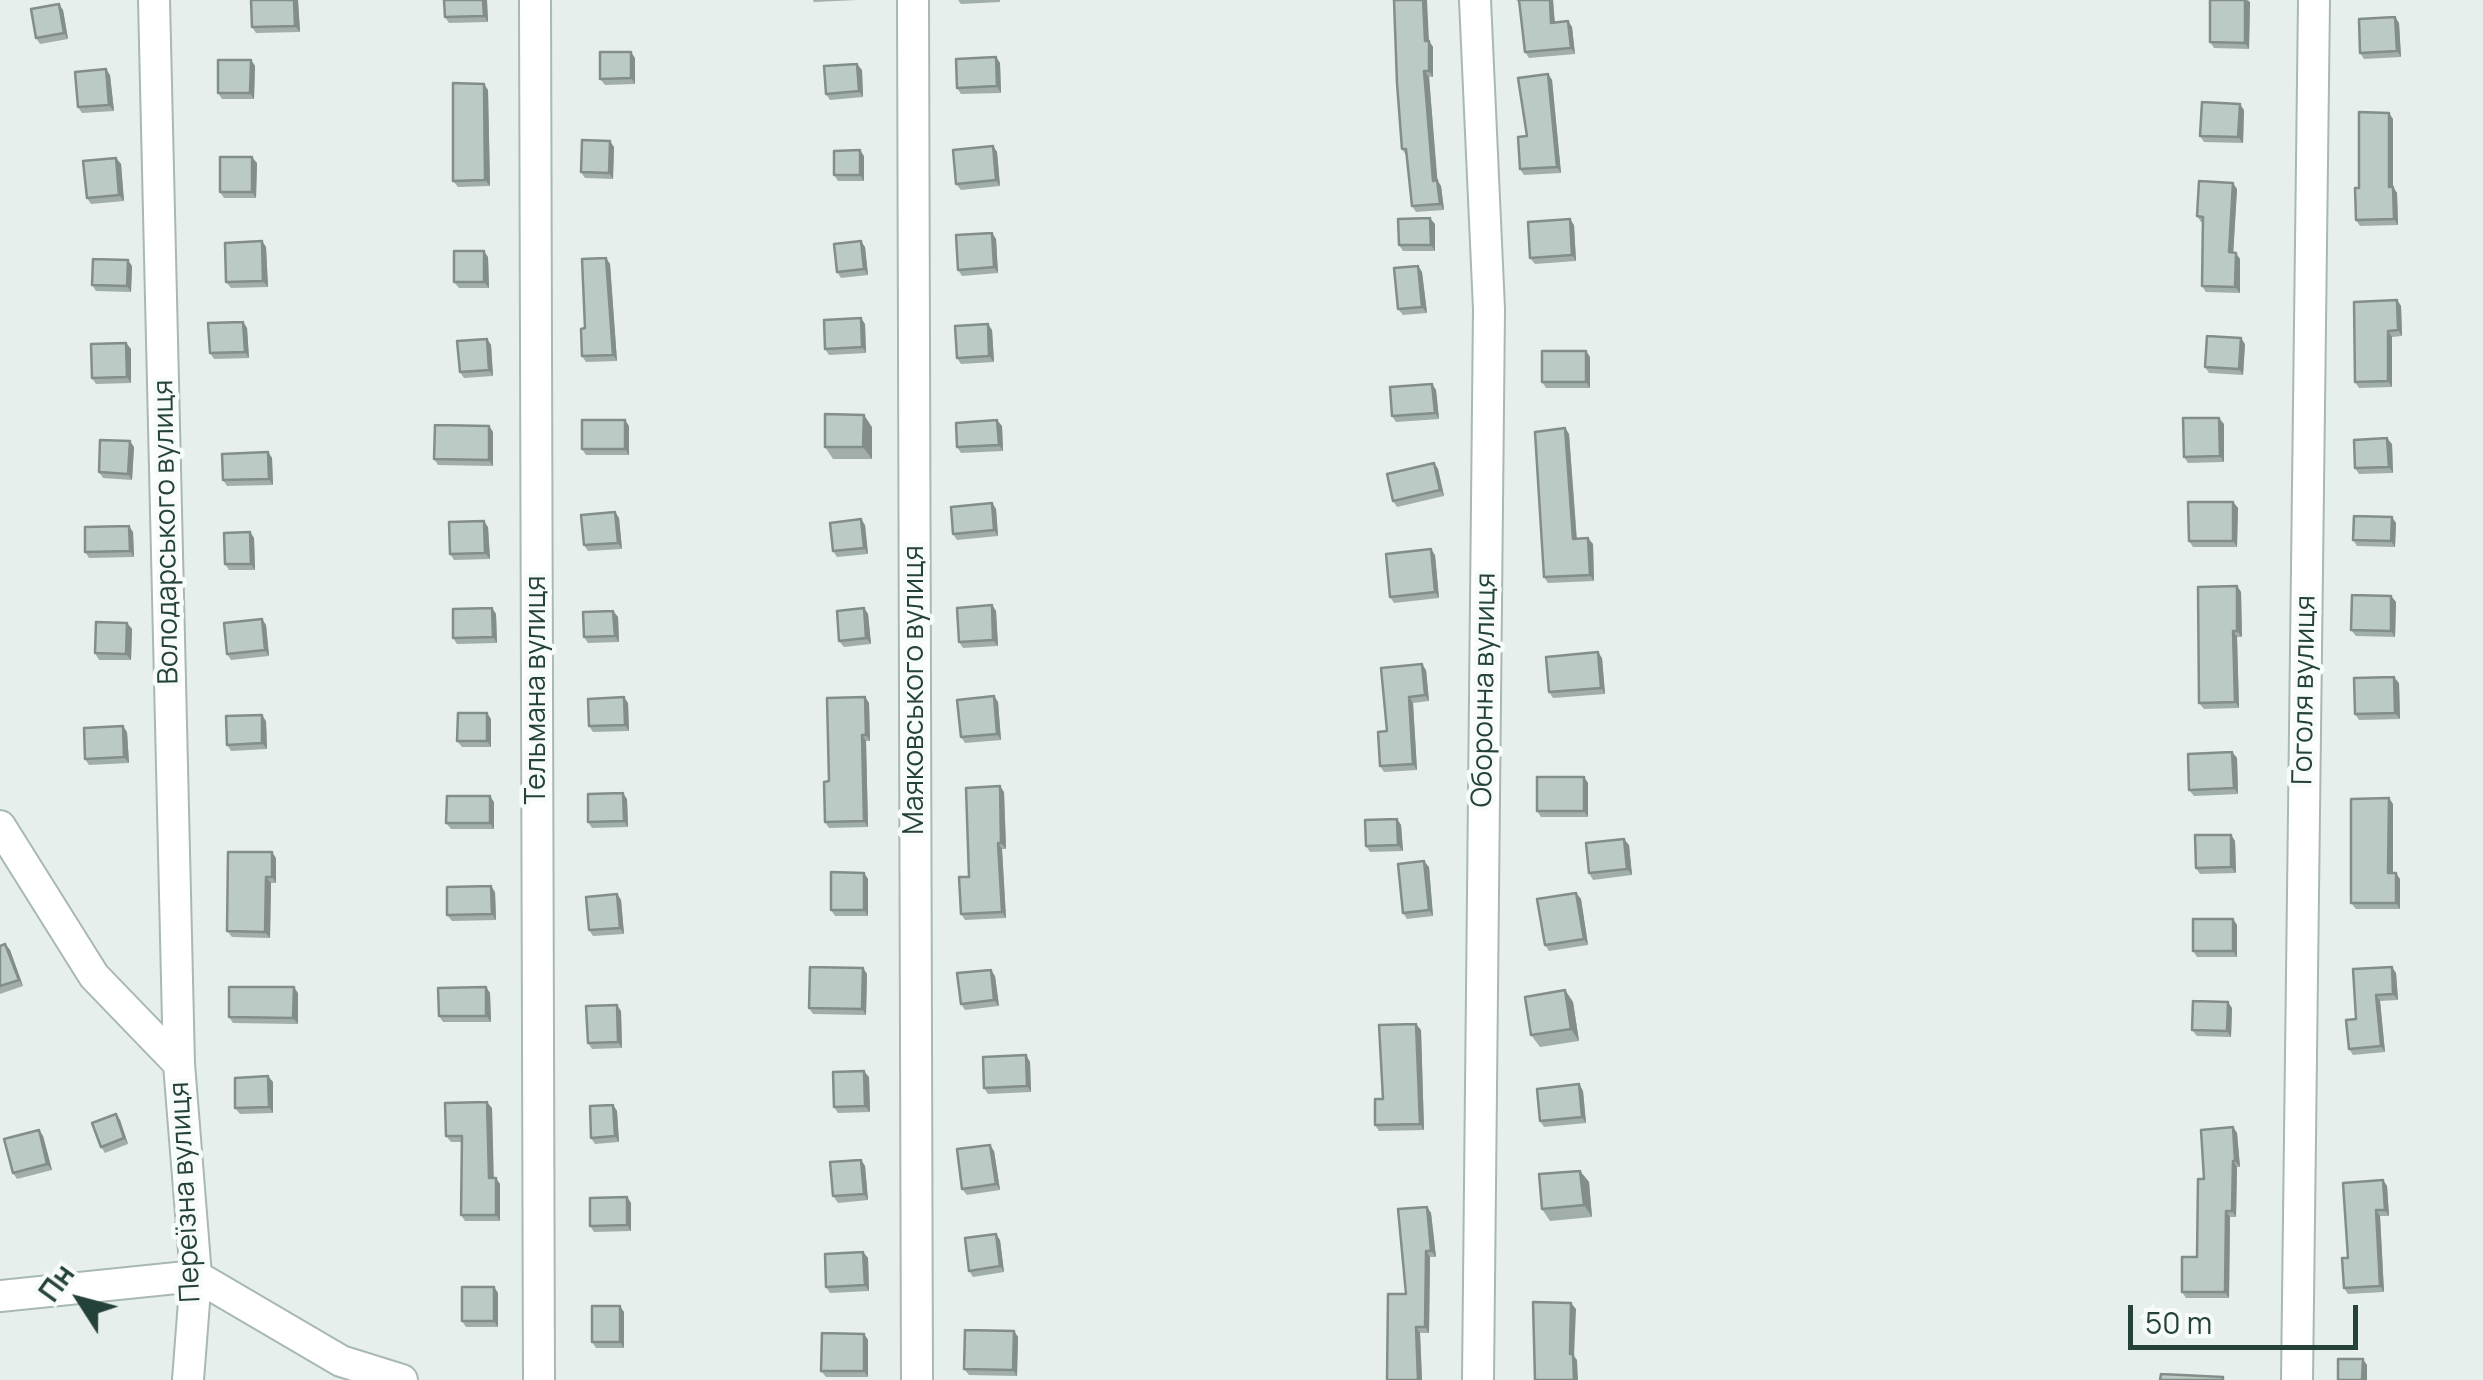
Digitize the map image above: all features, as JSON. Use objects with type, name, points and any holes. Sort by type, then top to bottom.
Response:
[{"type":"street","name":"Володарського вулиця","points":[[154,0],[179,1064]]},
{"type":"street","name":"Тельмана вулиця","points":[[535,0],[539,1380]]},
{"type":"street","name":"Маяковського вулиця","points":[[913,0],[917,1380]]},
{"type":"street","name":"Оборонна вулиця","points":[[1476,0],[1489,309],[1478,1380]]},
{"type":"street","name":"Гоголя вулиця","points":[[2297,1380],[2314,0]]},
{"type":"street","name":"Переїзна вулиця","points":[[0,826],[94,976],[179,1064],[196,1276],[188,1380]]},
{"type":"street","points":[[0,1296],[196,1276],[341,1360],[402,1380]]},
{"type":"building","points":[[251,0],[294,0],[295,26],[252,27]]},
{"type":"building","points":[[444,0],[483,0],[484,16],[445,17]]},
{"type":"building","points":[[1394,0],[1423,0],[1425,41],[1429,41],[1429,71],[1424,71],[1433,181],[1437,180],[1440,204],[1412,206],[1406,149],[1402,149]]},
{"type":"building","points":[[1519,0],[1550,0],[1551,23],[1568,21],[1571,48],[1525,52]]},
{"type":"building","points":[[2210,0],[2245,0],[2245,43],[2210,42]]},
{"type":"building","points":[[59,4],[64,33],[36,38],[31,9]]},
{"type":"building","points":[[2395,17],[2397,51],[2360,53],[2359,19]]},
{"type":"building","points":[[600,52],[631,52],[631,78],[600,79]]},
{"type":"building","points":[[996,57],[997,86],[957,88],[956,59]]},
{"type":"building","points":[[218,60],[251,60],[250,93],[218,93]]},
{"type":"building","points":[[857,64],[859,91],[826,94],[824,66]]},
{"type":"building","points":[[106,69],[109,105],[78,107],[75,72]]},
{"type":"building","points":[[1548,74],[1557,167],[1520,169],[1518,137],[1527,136],[1518,78]]},
{"type":"building","points":[[453,83],[484,84],[485,180],[453,181]]},
{"type":"building","points":[[2202,102],[2240,104],[2238,137],[2200,136]]},
{"type":"building","points":[[2359,112],[2389,113],[2389,187],[2393,187],[2394,219],[2356,220]]},
{"type":"building","points":[[582,140],[610,141],[609,173],[581,172]]},
{"type":"building","points":[[993,146],[996,180],[956,184],[953,150]]},
{"type":"building","points":[[860,150],[860,175],[834,175],[834,151]]},
{"type":"building","points":[[220,157],[252,157],[252,192],[220,192]]},
{"type":"building","points":[[116,158],[119,195],[87,198],[83,161]]},
{"type":"building","points":[[2199,181],[2233,183],[2229,252],[2236,253],[2235,287],[2202,286]]},
{"type":"building","points":[[1430,218],[1431,245],[1399,245],[1398,219]]},
{"type":"building","points":[[1570,219],[1572,255],[1530,258],[1528,222]]},
{"type":"building","points":[[992,233],[994,267],[958,270],[956,235]]},
{"type":"building","points":[[262,241],[263,281],[226,282],[225,243]]},
{"type":"building","points":[[861,241],[864,269],[837,272],[834,244]]},
{"type":"building","points":[[454,251],[484,251],[484,282],[454,282]]},
{"type":"building","points":[[606,258],[613,355],[582,356],[582,259]]},
{"type":"building","points":[[93,259],[128,260],[127,286],[92,285]]},
{"type":"building","points":[[1418,266],[1422,307],[1398,309],[1394,268]]},
{"type":"building","points":[[2397,300],[2398,330],[2388,331],[2388,381],[2355,382],[2354,302]]},
{"type":"building","points":[[861,318],[862,347],[825,349],[824,320]]},
{"type":"building","points":[[243,322],[245,352],[210,353],[208,323]]},
{"type":"building","points":[[988,324],[989,356],[957,358],[955,326]]},
{"type":"building","points":[[2207,336],[2241,338],[2239,369],[2205,367]]},
{"type":"building","points":[[487,339],[489,370],[460,372],[457,341]]},
{"type":"building","points":[[126,343],[127,377],[92,378],[91,344]]},
{"type":"building","points":[[1542,351],[1586,351],[1586,382],[1542,382]]},
{"type":"building","points":[[1432,384],[1435,413],[1392,416],[1390,387]]},
{"type":"building","points":[[825,414],[864,415],[863,447],[825,447]]},
{"type":"building","points":[[2183,418],[2219,418],[2220,456],[2184,457]]},
{"type":"building","points":[[582,420],[625,420],[625,449],[582,449]]},
{"type":"building","points":[[997,420],[999,445],[957,447],[956,423]]},
{"type":"building","points":[[435,425],[489,426],[489,460],[434,459]]},
{"type":"building","points":[[1565,428],[1573,539],[1588,538],[1590,575],[1544,577],[1535,432]]},
{"type":"building","points":[[2387,438],[2389,467],[2355,468],[2354,440]]},
{"type":"building","points":[[100,440],[130,441],[128,474],[99,472]]},
{"type":"building","points":[[268,452],[269,479],[223,480],[222,454]]},
{"type":"building","points":[[1434,463],[1440,490],[1393,501],[1387,474]]},
{"type":"building","points":[[2188,502],[2233,502],[2233,541],[2189,541]]},
{"type":"building","points":[[992,503],[994,530],[953,534],[951,507]]},
{"type":"building","points":[[615,512],[618,543],[584,545],[581,515]]},
{"type":"building","points":[[2354,516],[2392,517],[2391,541],[2353,540]]},
{"type":"building","points":[[861,519],[864,548],[833,551],[830,523]]},
{"type":"building","points":[[484,521],[485,553],[450,554],[449,522]]},
{"type":"building","points":[[129,526],[130,551],[85,552],[85,527]]},
{"type":"building","points":[[250,532],[251,564],[225,564],[224,533]]},
{"type":"building","points":[[1431,549],[1435,592],[1390,597],[1386,554]]},
{"type":"building","points":[[2237,586],[2237,631],[2233,631],[2235,702],[2199,703],[2198,587]]},
{"type":"building","points":[[2352,595],[2391,596],[2391,631],[2351,630]]},
{"type":"building","points":[[992,605],[993,640],[959,642],[957,608]]},
{"type":"building","points":[[492,608],[493,637],[453,638],[453,609]]},
{"type":"building","points":[[864,608],[866,638],[839,641],[837,611]]},
{"type":"building","points":[[613,611],[615,636],[584,637],[583,612]]},
{"type":"building","points":[[262,619],[265,650],[227,654],[224,623]]},
{"type":"building","points":[[96,622],[127,623],[126,654],[95,653]]},
{"type":"building","points":[[1598,652],[1601,688],[1549,692],[1546,657]]},
{"type":"building","points":[[1422,664],[1425,695],[1409,697],[1413,764],[1380,766],[1378,732],[1387,731],[1381,668]]},
{"type":"building","points":[[2394,677],[2395,713],[2355,714],[2354,678]]},
{"type":"building","points":[[994,696],[997,734],[961,737],[957,700]]},
{"type":"building","points":[[624,697],[625,725],[589,726],[588,699]]},
{"type":"building","points":[[865,697],[864,821],[825,822],[824,782],[829,781],[827,698]]},
{"type":"building","points":[[458,713],[487,713],[487,741],[457,741]]},
{"type":"building","points":[[262,715],[262,743],[227,745],[226,716]]},
{"type":"building","points":[[123,726],[124,757],[85,759],[84,728]]},
{"type":"building","points":[[2232,752],[2234,788],[2189,790],[2188,754]]},
{"type":"building","points":[[1537,777],[1584,777],[1584,811],[1537,811]]},
{"type":"building","points":[[1000,786],[1002,912],[961,914],[959,877],[969,877],[966,788]]},
{"type":"building","points":[[623,793],[624,821],[588,822],[588,794]]},
{"type":"building","points":[[447,796],[490,796],[490,823],[446,823]]},
{"type":"building","points":[[2389,798],[2388,873],[2396,873],[2396,903],[2351,903],[2351,799]]},
{"type":"building","points":[[1397,819],[1398,845],[1366,846],[1365,820]]},
{"type":"building","points":[[2195,835],[2231,835],[2231,867],[2196,868]]},
{"type":"building","points":[[1624,839],[1627,869],[1589,873],[1586,843]]},
{"type":"building","points":[[228,852],[272,852],[272,877],[266,877],[265,932],[227,931]]},
{"type":"building","points":[[1424,861],[1429,910],[1403,913],[1398,864]]},
{"type":"building","points":[[831,872],[864,873],[864,910],[831,910]]},
{"type":"building","points":[[491,886],[492,914],[447,915],[447,887]]},
{"type":"building","points":[[1576,893],[1584,939],[1545,945],[1537,899]]},
{"type":"building","points":[[617,894],[620,928],[589,930],[586,897]]},
{"type":"building","points":[[2193,919],[2233,919],[2233,951],[2193,951]]},
{"type":"building","points":[[5,944],[19,980],[0,986],[0,946]]},
{"type":"building","points":[[810,967],[863,968],[862,1009],[809,1008]]},
{"type":"building","points":[[2392,967],[2393,994],[2376,995],[2381,1046],[2349,1049],[2346,1020],[2356,1019],[2353,969]]},
{"type":"building","points":[[991,970],[994,1000],[961,1004],[957,973]]},
{"type":"building","points":[[229,987],[294,987],[293,1018],[229,1017]]},
{"type":"building","points":[[486,987],[486,1016],[439,1016],[438,988]]},
{"type":"building","points":[[1565,990],[1571,1029],[1531,1035],[1525,997]]},
{"type":"building","points":[[2193,1001],[2228,1002],[2227,1031],[2192,1030]]},
{"type":"building","points":[[617,1005],[618,1042],[588,1043],[586,1006]]},
{"type":"building","points":[[1416,1024],[1420,1124],[1375,1125],[1375,1099],[1383,1099],[1379,1025]]},
{"type":"building","points":[[1026,1055],[1027,1086],[984,1088],[983,1057]]},
{"type":"building","points":[[864,1071],[865,1106],[834,1107],[833,1072]]},
{"type":"building","points":[[268,1076],[269,1107],[235,1108],[235,1078]]},
{"type":"building","points":[[1579,1084],[1582,1117],[1540,1121],[1537,1089]]},
{"type":"building","points":[[487,1102],[489,1178],[496,1178],[496,1215],[461,1215],[462,1136],[446,1136],[445,1103]]},
{"type":"building","points":[[613,1105],[615,1136],[591,1138],[590,1106]]},
{"type":"building","points":[[116,1114],[124,1138],[101,1147],[92,1123]]},
{"type":"building","points":[[2233,1127],[2235,1161],[2232,1211],[2226,1211],[2225,1292],[2182,1292],[2182,1257],[2197,1257],[2198,1179],[2204,1179],[2201,1130]]},
{"type":"building","points":[[39,1130],[47,1164],[13,1173],[4,1139]]},
{"type":"building","points":[[990,1145],[996,1184],[962,1189],[957,1149]]},
{"type":"building","points":[[861,1160],[864,1194],[833,1196],[830,1162]]},
{"type":"building","points":[[1580,1171],[1584,1205],[1542,1209],[1539,1174]]},
{"type":"building","points":[[2383,1180],[2385,1210],[2376,1210],[2380,1286],[2344,1288],[2342,1258],[2348,1258],[2343,1183]]},
{"type":"building","points":[[627,1197],[627,1225],[590,1226],[590,1198]]},
{"type":"building","points":[[1427,1207],[1431,1251],[1426,1251],[1425,1327],[1416,1327],[1418,1380],[1387,1380],[1388,1294],[1406,1294],[1398,1209]]},
{"type":"building","points":[[996,1234],[1000,1266],[969,1271],[965,1238]]},
{"type":"building","points":[[863,1252],[865,1285],[826,1287],[825,1254]]},
{"type":"building","points":[[462,1287],[494,1287],[494,1321],[462,1321]]},
{"type":"building","points":[[1533,1302],[1571,1303],[1574,1380],[1535,1380]]},
{"type":"building","points":[[592,1306],[620,1306],[620,1342],[592,1342]]},
{"type":"building","points":[[965,1330],[1014,1331],[1013,1370],[964,1369]]},
{"type":"building","points":[[822,1333],[864,1334],[864,1371],[821,1371]]},
{"type":"building","points":[[2338,1359],[2363,1359],[2362,1380],[2338,1380]]},
{"type":"building","points":[[2161,1374],[2223,1377],[2223,1380],[2160,1380]]}]
